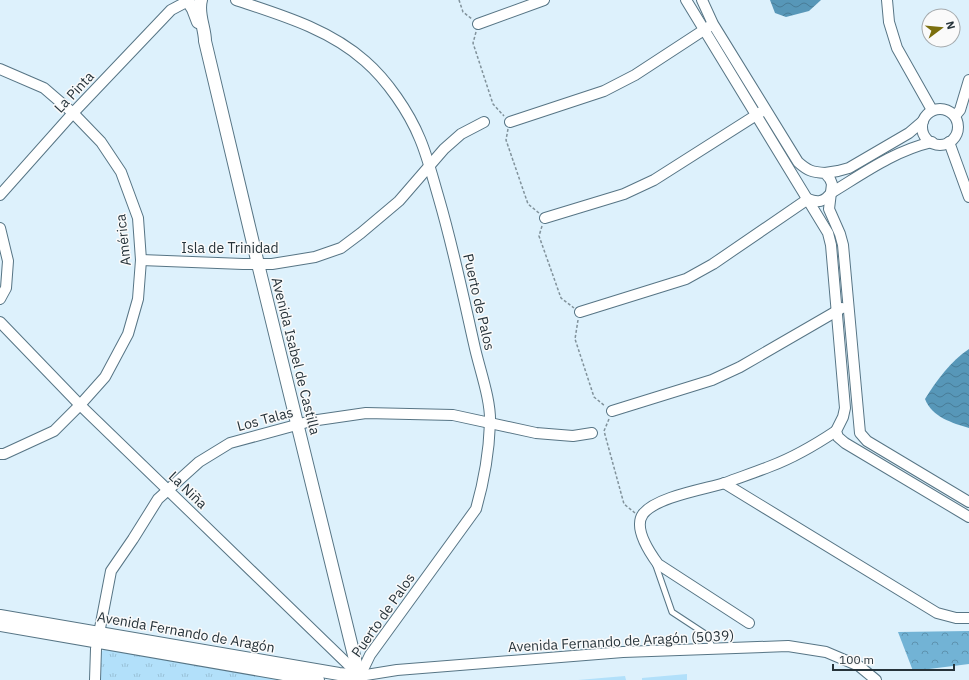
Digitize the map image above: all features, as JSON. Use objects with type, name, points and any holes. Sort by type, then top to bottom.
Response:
[{"type":"street","name":"La Pinta","points":[[0,195],[73,113],[171,10],[175,0]]},
{"type":"street","name":"La Pinta","points":[[171,10],[193,0]]},
{"type":"street","name":"Avenida Isabel de Castilla","points":[[193,0],[193,9],[201,34],[205,41],[358,679]]},
{"type":"street","name":"Puerto de Palos","points":[[236,0],[304,24],[344,45],[365,61],[382,78],[404,109],[420,139],[429,165],[456,261],[486,395],[490,422],[484,480],[476,509],[370,655],[358,679]]},
{"type":"street","points":[[478,24],[544,0]]},
{"type":"street","points":[[686,0],[808,199],[828,233],[831,245],[845,408],[842,420],[836,431],[807,450],[773,465],[724,483],[669,499],[653,506],[642,515],[640,528],[648,549],[658,564],[749,623]]},
{"type":"street","points":[[702,0],[713,24],[798,162],[806,170],[825,173],[849,168],[909,132],[923,122],[928,113],[932,110],[942,109],[952,112],[958,122],[957,134],[949,142],[937,144],[932,142],[924,134],[923,122]]},
{"type":"street","points":[[887,0],[888,22],[897,48],[932,110]]},
{"type":"street","points":[[510,122],[604,91],[635,75],[713,24]]},
{"type":"street","name":"América","points":[[0,69],[44,88],[73,113],[102,142],[121,172],[138,218],[141,260],[138,299],[128,334],[105,377],[54,431],[4,454],[0,454]]},
{"type":"street","points":[[955,116],[960,110],[969,80]]},
{"type":"street","points":[[545,218],[624,194],[654,180],[765,109]]},
{"type":"street","name":"Isla de Trinidad","points":[[141,260],[272,264],[315,257],[341,248],[399,201],[429,165],[460,134],[484,122]]},
{"type":"street","points":[[808,199],[816,202],[822,201],[831,193],[896,154],[914,146],[932,142]]},
{"type":"street","points":[[949,142],[969,197]]},
{"type":"street","points":[[799,185],[799,178],[802,174],[809,171]]},
{"type":"street","points":[[825,173],[832,184],[829,210],[840,234],[843,245],[859,428],[857,439],[845,443]]},
{"type":"street","points":[[580,312],[686,279],[713,264],[808,199]]},
{"type":"street","points":[[0,228],[8,261],[6,288],[0,299]]},
{"type":"street","points":[[612,411],[712,380],[740,367],[848,306]]},
{"type":"street","name":"La Niña","points":[[0,322],[80,405],[168,490],[358,679]]},
{"type":"street","name":"Los Talas","points":[[95,680],[96,649],[111,572],[158,499],[199,462],[230,443],[297,424],[366,413],[453,415],[536,433],[573,436],[592,433]]},
{"type":"street","points":[[842,420],[848,418],[854,419],[867,441],[969,502]]},
{"type":"street","points":[[836,431],[838,438],[845,443],[969,517]]},
{"type":"street","points":[[724,483],[937,612],[956,618],[969,618]]},
{"type":"street","name":"Avenida Fernando de Aragón","points":[[0,616],[98,637],[318,680]]},
{"type":"street","name":"Avenida Fernando de Aragón","points":[[0,625],[98,637],[339,674],[358,679]]},
{"type":"street","name":"Avenida Fernando de Aragón (5039)","points":[[358,679],[397,670],[623,652],[788,646],[826,652],[859,666],[876,680]]},
{"type":"lane","points":[[653,557],[672,612],[708,635],[713,649]]},
{"type":"path","points":[[459,0],[463,12],[478,24],[473,43],[493,104],[510,122],[506,140],[528,204],[545,218],[539,236],[562,298],[580,312],[575,339],[594,397],[612,411],[604,431],[624,504],[642,519]]},
{"type":"green space","points":[[969,631],[969,664],[913,671],[898,632]]},
{"type":"green space","points":[[105,649],[300,680],[99,680],[101,652]]},
{"type":"green space","points":[[687,674],[687,680],[642,680],[642,678]]},
{"type":"green space","points":[[625,676],[626,680],[578,680]]},
{"type":"water","points":[[770,0],[821,0],[809,11],[786,17],[775,13]]},
{"type":"water","points":[[969,349],[969,428],[956,424],[938,415],[932,410],[925,399],[944,372],[956,359]]}]
